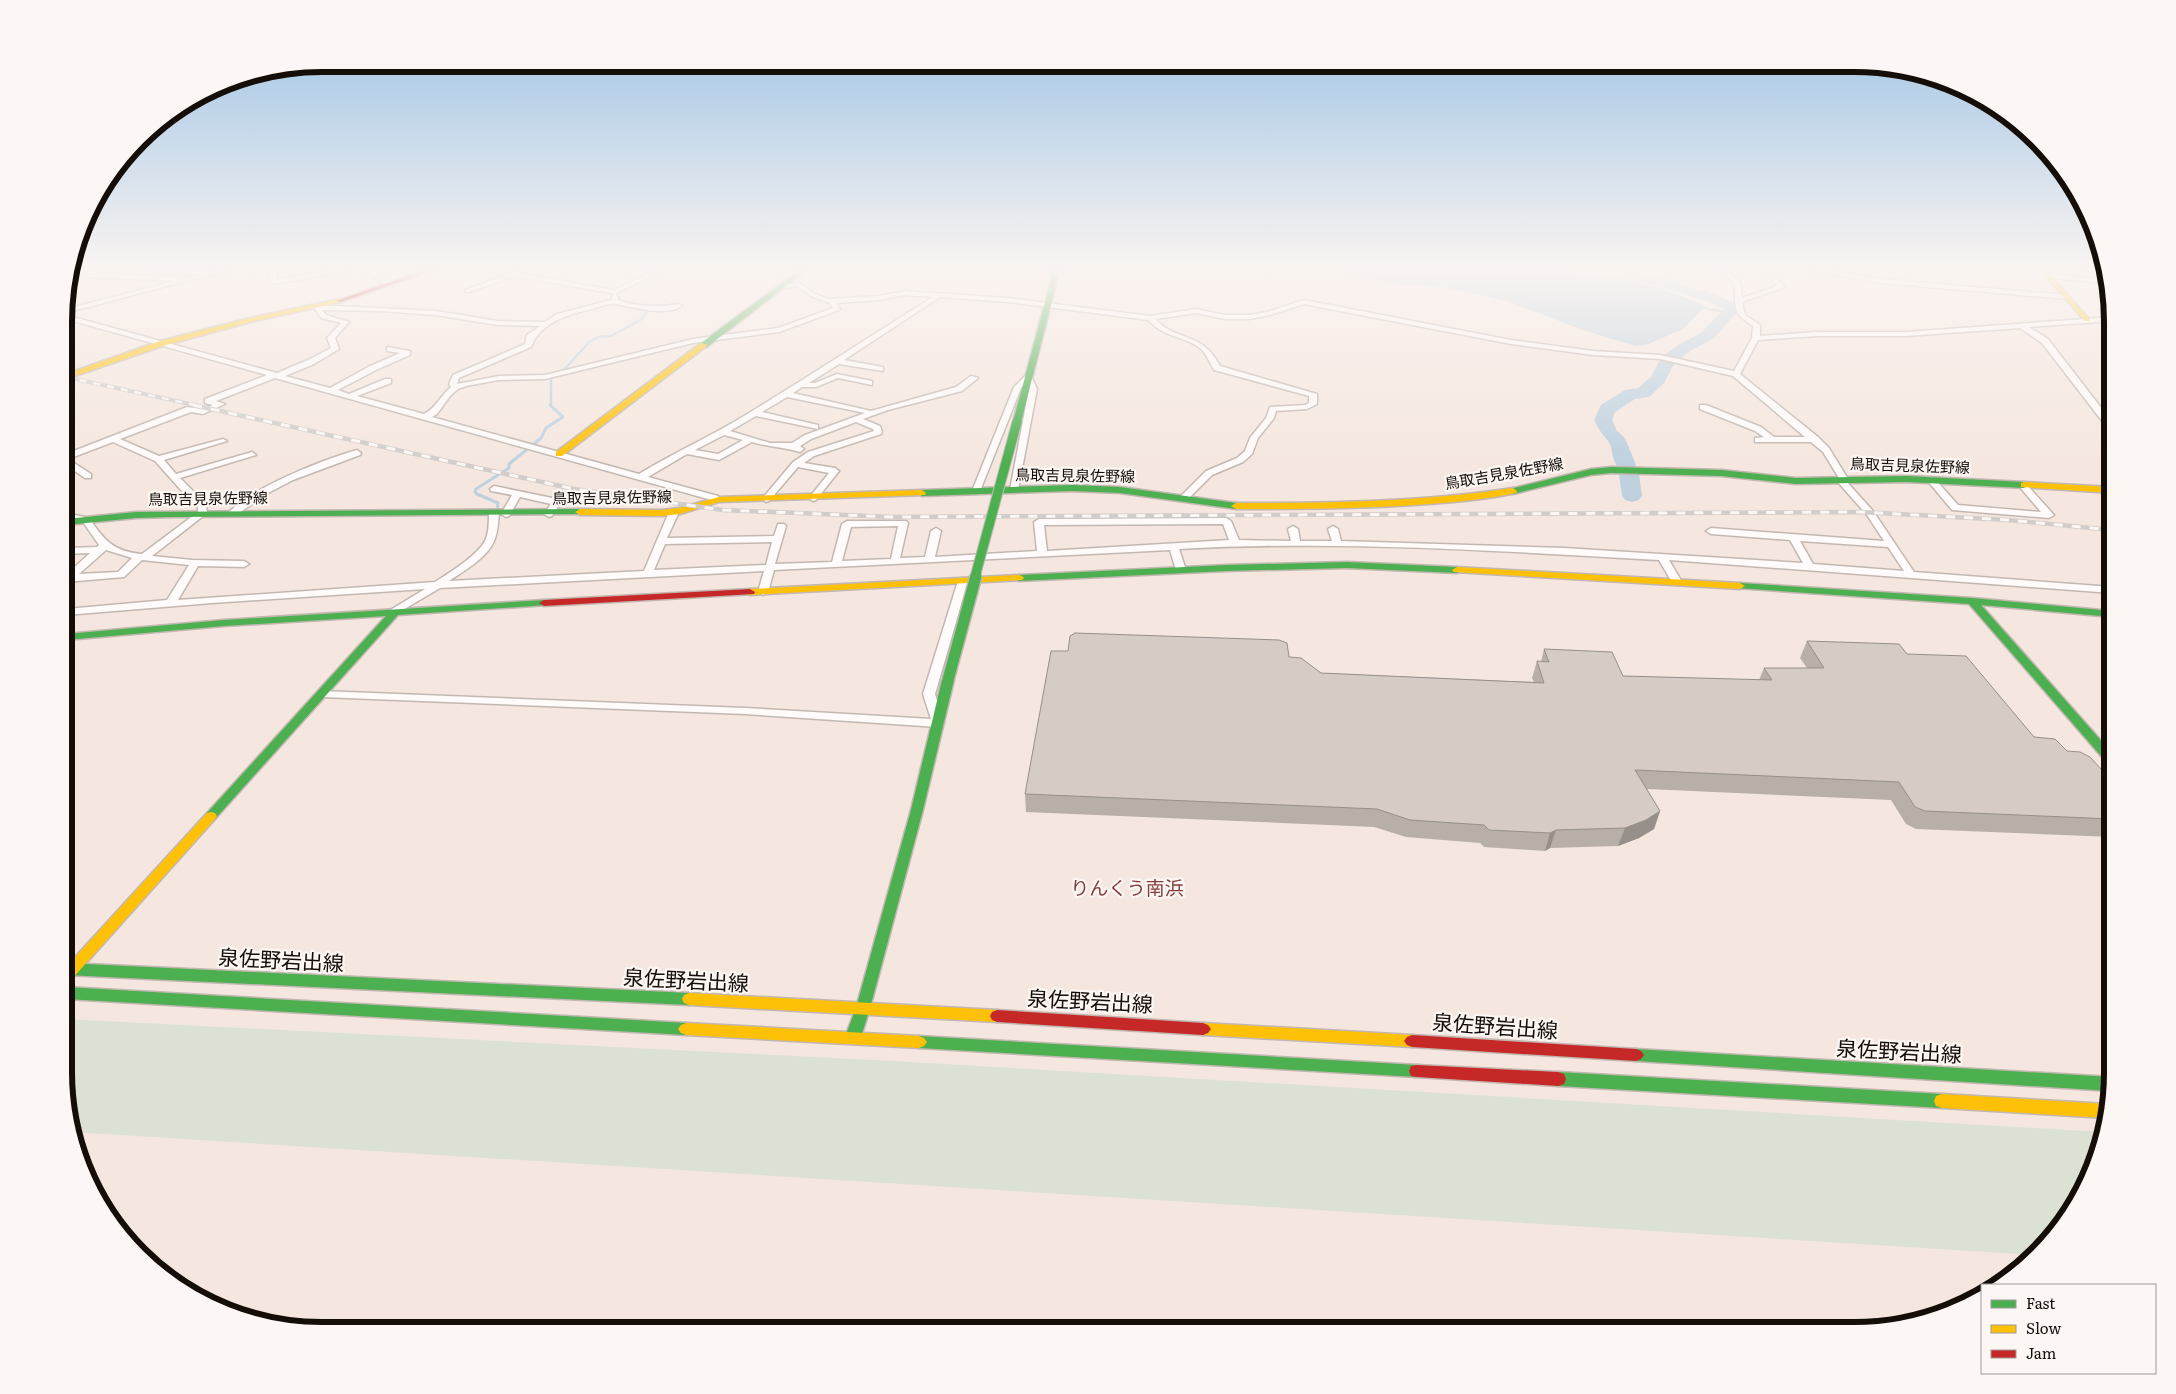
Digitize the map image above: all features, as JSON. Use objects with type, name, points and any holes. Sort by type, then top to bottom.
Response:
[{"type":"main road","points":[[72,375],[163,343],[197,334]]},
{"type":"main road","points":[[559,454],[720,334]]},
{"type":"main road","points":[[852,1037],[863,1008],[917,810],[948,680],[1040,334]]},
{"type":"main road","name":"鳥取吉見泉佐野線","points":[[72,521],[136,515],[674,512],[697,507],[715,498],[725,500],[813,498],[1014,490],[1100,489],[1233,506],[1384,505],[1466,499],[1524,489],[1591,472],[1611,470],[1721,473],[1796,481],[1931,480],[2104,490]]},
{"type":"main road","points":[[72,636],[224,622],[396,611],[1181,570],[1347,565],[1540,573],[1972,601],[2104,613]]},
{"type":"main road","points":[[1972,601],[2104,752]]},
{"type":"main road","points":[[72,967],[396,611]]},
{"type":"main road","name":"泉佐野岩出線","points":[[72,971],[863,1008],[2103,1083]]},
{"type":"main road","points":[[72,992],[2100,1111]]},
{"type":"street","points":[[130,334],[715,498]]},
{"type":"street","points":[[72,456],[190,409],[203,412],[221,404],[208,401],[311,362],[335,349],[331,338],[335,334]]},
{"type":"street","points":[[455,387],[453,384],[456,377],[528,345],[530,338],[535,334]]},
{"type":"street","points":[[426,417],[434,412],[447,394],[455,387],[485,379],[546,377],[660,348],[749,334]]},
{"type":"street","points":[[642,477],[684,451],[723,432],[786,394],[878,334]]},
{"type":"street","points":[[1171,334],[1205,347],[1210,352],[1218,368],[1235,371],[1293,391],[1313,394],[1313,404],[1273,409],[1270,418],[1254,438],[1248,452],[1240,460],[1209,473],[1183,499]]},
{"type":"street","points":[[1470,334],[1511,342],[1593,353],[1660,357],[1736,374],[1815,438],[1826,450],[1842,480],[1870,513],[1911,574]]},
{"type":"street","points":[[1736,374],[1756,334]]},
{"type":"street","points":[[1756,338],[1816,334]]},
{"type":"street","points":[[2034,334],[2045,341],[2104,418]]},
{"type":"street","points":[[332,391],[373,368],[407,353],[390,349]]},
{"type":"street","points":[[836,361],[880,369]]},
{"type":"street","points":[[800,385],[816,385],[838,376],[869,383]]},
{"type":"street","points":[[794,446],[808,437],[885,408],[946,394],[959,389],[974,378]]},
{"type":"street","points":[[976,491],[1018,387],[1028,378],[1033,389],[1014,490]]},
{"type":"street","points":[[350,396],[388,380]]},
{"type":"street","points":[[378,384],[394,389]]},
{"type":"street","points":[[786,394],[867,411]]},
{"type":"street","points":[[1703,406],[1758,428],[1772,440]]},
{"type":"street","points":[[754,413],[815,426]]},
{"type":"street","points":[[766,499],[796,464],[811,454],[878,432],[878,428],[857,419]]},
{"type":"street","points":[[723,432],[770,445],[794,446],[811,454]]},
{"type":"street","points":[[1758,440],[1815,438]]},
{"type":"street","points":[[72,577],[121,575],[142,556],[202,514],[203,506],[200,502],[192,497],[158,459],[114,439]]},
{"type":"street","points":[[684,451],[720,457],[750,440]]},
{"type":"street","points":[[158,459],[223,441]]},
{"type":"street","points":[[233,514],[267,490],[290,478],[357,453]]},
{"type":"street","points":[[174,477],[252,455]]},
{"type":"street","points":[[72,464],[88,476]]},
{"type":"street","points":[[796,464],[835,472],[813,498]]},
{"type":"street","points":[[1931,480],[1955,508],[2049,515],[2023,486]]},
{"type":"street","points":[[494,489],[557,502],[548,514]]},
{"type":"street","points":[[506,514],[516,494]]},
{"type":"street","points":[[647,574],[674,512]]},
{"type":"street","points":[[396,611],[474,557],[489,542],[494,513]]},
{"type":"street","points":[[72,517],[83,520],[102,548]]},
{"type":"street","points":[[1042,554],[1038,522],[1226,521],[1235,543]]},
{"type":"street","points":[[836,564],[848,524],[903,523],[895,561]]},
{"type":"street","points":[[763,592],[781,526]]},
{"type":"street","points":[[1333,528],[1337,543]]},
{"type":"street","points":[[1293,529],[1296,543]]},
{"type":"street","points":[[929,560],[936,531]]},
{"type":"street","points":[[1711,531],[1893,545]]},
{"type":"street","points":[[1794,538],[1809,565]]},
{"type":"street","points":[[662,541],[777,539]]},
{"type":"street","points":[[72,611],[172,602],[436,585],[1235,543],[1337,543],[1662,557],[1809,565],[2104,589]]},
{"type":"street","points":[[1174,547],[1181,570]]},
{"type":"street","points":[[72,574],[102,548]]},
{"type":"street","points":[[72,550],[102,548],[142,556],[195,563],[244,564]]},
{"type":"street","points":[[1662,557],[1677,582]]},
{"type":"street","points":[[172,602],[195,563]]},
{"type":"street","points":[[322,694],[745,711],[938,723],[929,694],[963,581]]},
{"type":"green space","points":[[72,1019],[894,1061],[2096,1132],[2090,1152],[2070,1197],[2052,1224],[2024,1254],[80,1133],[73,1088]]},
{"type":"water","points":[[1596,334],[1671,334],[1646,345],[1635,346]]},
{"type":"building","points":[[1075,633],[1279,640],[1287,643],[1289,657],[1301,658],[1321,673],[1544,683],[1537,661],[1549,662],[1544,649],[1612,652],[1623,676],[1772,680],[1764,668],[1824,668],[1807,641],[1899,644],[1907,654],[1966,656],[2034,737],[2055,739],[2067,751],[2080,752],[2090,757],[2104,772],[2104,819],[1925,811],[1915,807],[1899,782],[1635,770],[1660,811],[1646,820],[1625,828],[1556,830],[1550,833],[1489,830],[1484,825],[1410,820],[1377,809],[1025,794],[1051,651],[1068,651],[1070,636]]},
{"type":"waterway","points":[[562,372],[590,341],[598,337],[615,334]]},
{"type":"waterway","points":[[1626,465],[1616,438],[1610,434],[1603,420],[1607,409],[1631,394],[1643,393],[1658,379],[1667,361],[1684,348],[1709,334]]},
{"type":"waterway","points":[[551,406],[551,377],[555,375]]},
{"type":"waterway","points":[[497,511],[498,503],[477,494],[475,492],[476,489],[509,468],[509,464],[541,438],[546,428],[563,417],[551,406]]},
{"type":"waterway","points":[[1629,474],[1632,496]]},
{"type":"railway","points":[[72,378],[199,406]]},
{"type":"railway","points":[[193,405],[574,489],[723,510],[892,517],[1861,512],[2008,520],[2104,529]]},
{"type":"traffic: fast","points":[[704,345],[719,334]]},
{"type":"traffic: fast","points":[[1017,422],[1040,334]]},
{"type":"traffic: fast","points":[[948,680],[1017,422]]},
{"type":"traffic: fast","points":[[1513,491],[1591,472],[1611,470],[1721,473],[1796,481],[1907,479],[2024,485]]},
{"type":"traffic: fast","points":[[922,493],[1072,488],[1120,490],[1236,506]]},
{"type":"traffic: fast","points":[[72,521],[136,515],[172,514],[580,512]]},
{"type":"traffic: fast","points":[[1019,578],[1226,568],[1347,565],[1457,570]]},
{"type":"traffic: fast","points":[[1740,586],[1972,601],[2104,613]]},
{"type":"traffic: fast","points":[[1972,601],[2104,752]]},
{"type":"traffic: fast","points":[[72,636],[224,623],[544,603]]},
{"type":"traffic: fast","points":[[211,816],[396,611]]},
{"type":"traffic: fast","points":[[853,1037],[863,1008],[917,810],[948,680]]},
{"type":"traffic: fast","points":[[72,969],[689,999]]},
{"type":"traffic: fast","points":[[72,993],[686,1029]]},
{"type":"traffic: fast","points":[[919,1042],[1417,1071]]},
{"type":"traffic: fast","points":[[1636,1055],[2103,1083]]},
{"type":"traffic: fast","points":[[1558,1079],[1942,1101]]},
{"type":"traffic: slow","points":[[72,375],[163,343],[197,334]]},
{"type":"traffic: slow","points":[[559,454],[704,345]]},
{"type":"traffic: slow","points":[[2024,485],[2104,490]]},
{"type":"traffic: slow","points":[[1236,506],[1409,503],[1513,491]]},
{"type":"traffic: slow","points":[[580,512],[662,513],[680,511],[713,500],[922,493]]},
{"type":"traffic: slow","points":[[1457,570],[1740,586]]},
{"type":"traffic: slow","points":[[750,592],[1019,578]]},
{"type":"traffic: slow","points":[[72,969],[211,816]]},
{"type":"traffic: slow","points":[[689,999],[997,1016]]},
{"type":"traffic: slow","points":[[686,1029],[919,1042]]},
{"type":"traffic: slow","points":[[1203,1029],[1412,1041]]},
{"type":"traffic: slow","points":[[1942,1101],[2100,1111]]},
{"type":"traffic: jam","points":[[544,603],[750,592]]},
{"type":"traffic: jam","points":[[997,1016],[1203,1029]]},
{"type":"traffic: jam","points":[[1412,1041],[1636,1055]]},
{"type":"traffic: jam","points":[[1417,1071],[1558,1079]]},
{"type":"district","name":"りんくう南浜","points":[[1127,888]]}]
